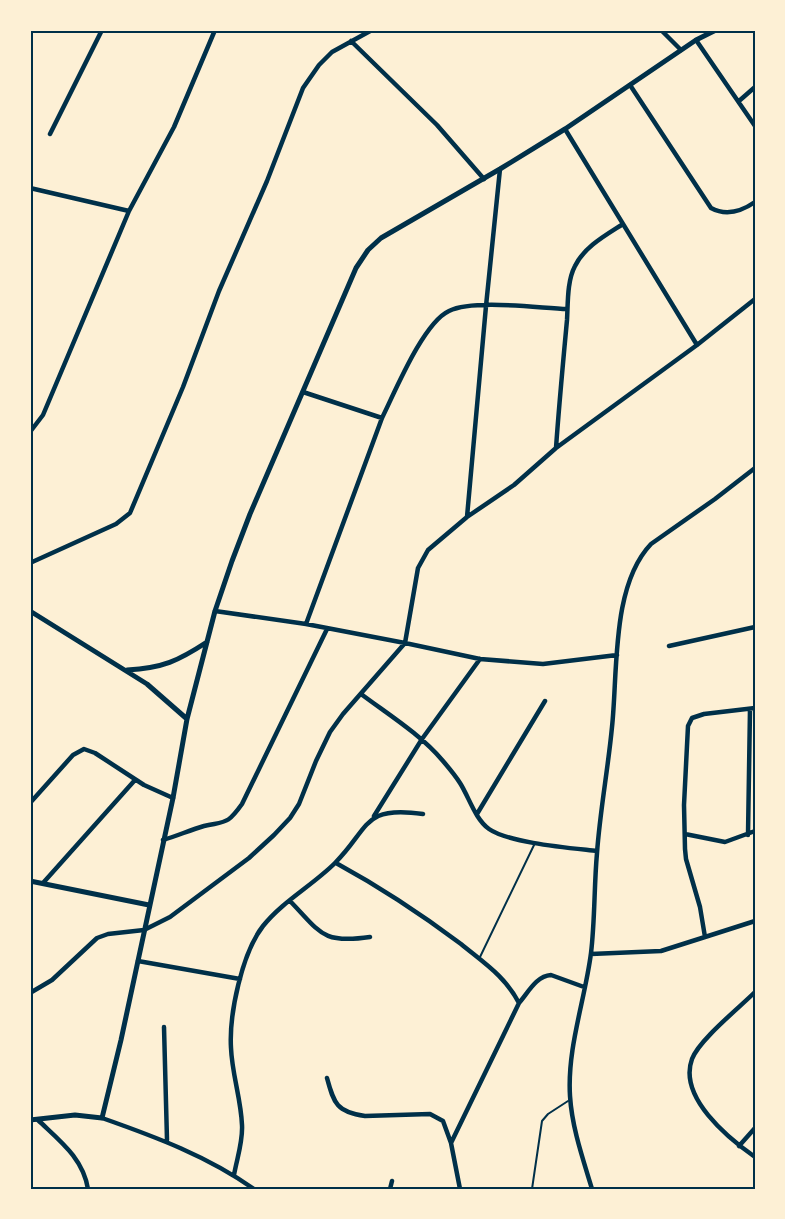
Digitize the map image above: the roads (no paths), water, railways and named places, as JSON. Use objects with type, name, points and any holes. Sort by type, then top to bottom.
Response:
[{"type":"street","points":[[50,135],[102,30]]},
{"type":"street","points":[[30,432],[43,415],[129,211],[174,127],[215,30]]},
{"type":"street","points":[[30,563],[116,524],[130,513],[183,387],[219,291],[267,181],[300,94],[310,76],[332,52],[372,30]]},
{"type":"street","points":[[661,30],[681,50]]},
{"type":"street","points":[[102,1118],[173,798],[187,719],[215,611],[232,561],[356,268],[368,250],[381,238],[501,169],[565,129],[696,40],[716,30]]},
{"type":"street","points":[[696,40],[755,126]]},
{"type":"street","points":[[351,41],[437,124],[484,179]]},
{"type":"street","points":[[630,85],[711,208],[729,212],[743,209],[755,202]]},
{"type":"street","points":[[739,101],[755,87]]},
{"type":"street","points":[[565,129],[697,345]]},
{"type":"street","points":[[467,517],[501,169]]},
{"type":"street","points":[[30,188],[129,211]]},
{"type":"street","points":[[556,448],[571,278],[583,254],[623,224]]},
{"type":"street","points":[[30,993],[52,980],[97,938],[108,934],[144,930],[170,917],[190,904],[274,836],[299,804],[330,732],[405,643],[418,568],[428,550],[467,517],[514,485],[556,448],[697,345],[755,299]]},
{"type":"street","points":[[306,624],[382,418],[419,344],[437,319],[455,309],[486,306],[567,309]]},
{"type":"street","points":[[303,392],[382,418]]},
{"type":"street","points":[[592,1189],[574,1124],[570,1100],[570,1076],[591,954],[597,851],[612,727],[623,606],[633,572],[644,551],[656,539],[715,499],[755,468]]},
{"type":"street","points":[[30,611],[147,684],[187,719]]},
{"type":"street","points":[[215,611],[306,624],[480,659],[543,664],[617,655]]},
{"type":"street","points":[[669,646],[755,627]]},
{"type":"street","points":[[163,840],[205,826],[221,824],[233,817],[242,804],[327,629]]},
{"type":"street","points":[[126,670],[150,669],[167,664],[183,658],[208,642]]},
{"type":"street","points":[[234,1175],[242,1139],[242,1124],[231,1047],[231,1030],[240,979],[255,937],[265,923],[336,862],[373,817],[422,739],[480,659]]},
{"type":"street","points":[[361,694],[422,739],[449,768],[483,824],[497,834],[535,843],[597,851]]},
{"type":"street","points":[[477,814],[545,700]]},
{"type":"street","points":[[705,937],[700,907],[686,859],[684,805],[690,722],[695,717],[752,709],[748,835]]},
{"type":"street","points":[[30,803],[73,754],[84,749],[135,780],[173,798]]},
{"type":"street","points":[[43,884],[135,780]]},
{"type":"street","points":[[373,817],[399,811],[423,814]]},
{"type":"street","points":[[685,834],[715,842],[725,842],[755,831]]},
{"type":"street","points":[[336,862],[399,899],[479,959],[507,982],[519,1003]]},
{"type":"street","points":[[30,881],[149,904]]},
{"type":"street","points":[[290,901],[319,932],[329,937],[347,940],[370,937]]},
{"type":"street","points":[[591,954],[661,951],[755,921]]},
{"type":"street","points":[[138,961],[240,979]]},
{"type":"street","points":[[451,1143],[519,1003],[537,981],[546,975],[584,987]]},
{"type":"street","points":[[755,992],[702,1045],[693,1058],[690,1070],[692,1090],[703,1108],[724,1132],[755,1157]]},
{"type":"street","points":[[164,1027],[167,1140]]},
{"type":"street","points":[[327,1078],[335,1102],[341,1108],[356,1114],[365,1116],[430,1114],[443,1121],[451,1143],[460,1189]]},
{"type":"street","points":[[30,1120],[75,1115],[102,1118],[167,1140],[234,1175],[254,1189]]},
{"type":"street","points":[[38,1120],[74,1153],[86,1177],[88,1189]]},
{"type":"street","points":[[739,1146],[755,1128]]},
{"type":"street","points":[[390,1189],[392,1181]]},
{"type":"lane","points":[[479,959],[535,843]]},
{"type":"lane","points":[[532,1189],[543,1121],[548,1114],[570,1100]]}]
